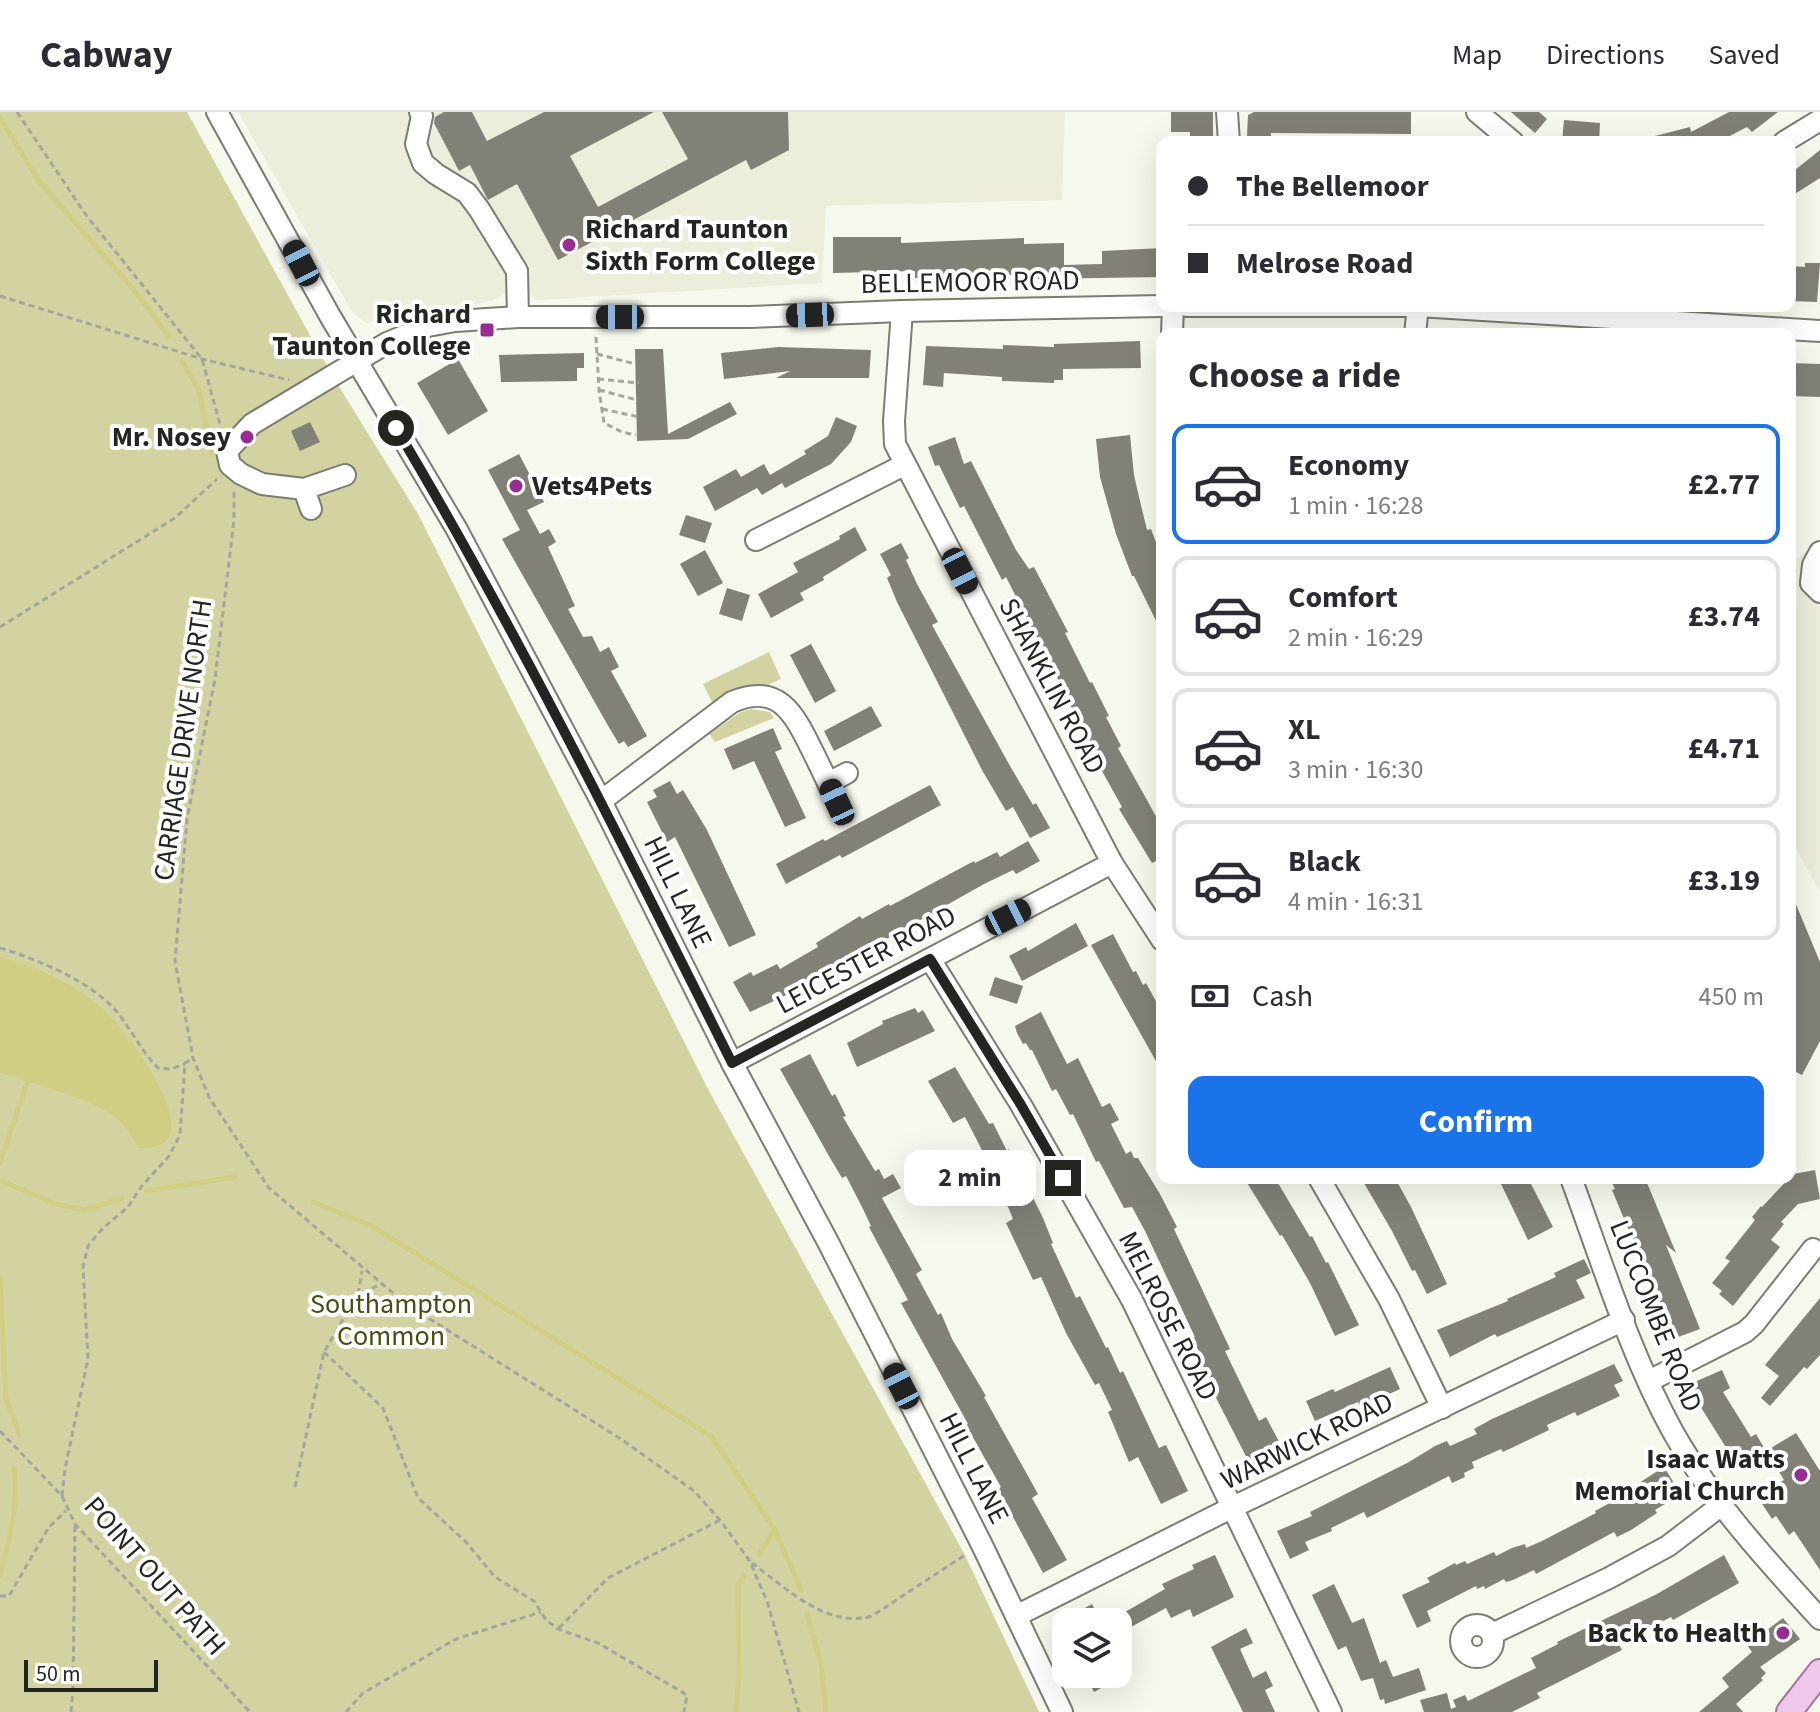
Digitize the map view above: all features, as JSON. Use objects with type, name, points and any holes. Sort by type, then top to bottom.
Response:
[{"type":"main road","points":[[1789,1712],[1820,1672]]},
{"type":"street","name":"HILL LANE","points":[[217,112],[356,362],[456,528],[601,801],[732,1063],[828,1242],[982,1545],[1062,1712]]},
{"type":"street","points":[[420,112],[422,116],[416,144],[423,163],[467,193],[479,209],[517,271],[518,317]]},
{"type":"street","points":[[1227,112],[1229,136]]},
{"type":"street","points":[[1477,112],[1506,136]]},
{"type":"street","points":[[1794,136],[1820,120]]},
{"type":"street","name":"BELLEMOOR ROAD","points":[[229,458],[252,424],[387,343],[428,326],[455,321],[518,317],[750,317],[1156,306]]},
{"type":"street","name":"SHANKLIN ROAD","points":[[902,311],[895,444],[1112,863],[1156,931]]},
{"type":"street","points":[[1514,312],[1772,328]]},
{"type":"street","points":[[1796,330],[1820,331]]},
{"type":"street","points":[[229,458],[241,474],[307,499],[345,475]]},
{"type":"street","points":[[756,540],[904,465]]},
{"type":"street","points":[[1820,552],[1813,565],[1811,583],[1820,592]]},
{"type":"street","points":[[601,801],[732,702],[756,696],[770,697],[791,711],[837,778],[837,802]]},
{"type":"street","name":"LEICESTER ROAD","points":[[732,1063],[1112,863]]},
{"type":"street","name":"MELROSE ROAD","points":[[930,959],[1021,1105],[1132,1300],[1331,1712]]},
{"type":"street","points":[[1322,1184],[1389,1299],[1442,1408]]},
{"type":"street","name":"LUCCOMBE ROAD","points":[[1573,1184],[1624,1320],[1674,1433],[1723,1504],[1820,1619]]},
{"type":"street","points":[[1649,1381],[1745,1332],[1813,1249]]},
{"type":"street","name":"WARWICK ROAD","points":[[1016,1616],[1233,1507],[1624,1320]]},
{"type":"street","points":[[1492,1634],[1668,1546],[1723,1504]]},
{"type":"path","points":[[17,112],[86,215],[202,359]]},
{"type":"path","points":[[0,296],[202,359],[299,382],[310,390]]},
{"type":"path","points":[[595,317],[604,423],[636,435]]},
{"type":"path","points":[[597,354],[635,364]]},
{"type":"path","name":"CARRIAGE DRIVE NORTH","points":[[202,359],[229,458],[234,520],[215,679],[187,819],[175,961],[193,1058],[209,1097],[269,1188],[362,1269],[406,1304],[668,1471],[694,1491],[749,1560],[767,1601],[799,1712]]},
{"type":"path","points":[[598,379],[639,383]]},
{"type":"path","points":[[599,390],[637,400]]},
{"type":"path","points":[[602,409],[639,417]]},
{"type":"path","points":[[0,627],[175,518],[229,458]]},
{"type":"path","points":[[0,948],[28,956],[75,979],[116,1011],[158,1068],[171,1069],[193,1058]]},
{"type":"path","points":[[62,1496],[88,1359],[83,1266],[88,1246],[128,1207],[169,1156],[180,1135],[185,1063]]},
{"type":"path","points":[[295,1487],[324,1352],[358,1294],[362,1269]]},
{"type":"path","points":[[358,1294],[382,1284]]},
{"type":"path","points":[[324,1352],[383,1408],[418,1498],[466,1542],[495,1577],[534,1601],[546,1620],[558,1629],[598,1643],[687,1695],[684,1712]]},
{"type":"path","name":"POINT OUT PATH","points":[[0,1431],[62,1496],[75,1524],[250,1712]]},
{"type":"path","points":[[0,1596],[9,1596],[49,1527],[67,1510]]},
{"type":"path","points":[[558,1629],[608,1578],[720,1520]]},
{"type":"path","points":[[71,1712],[75,1524]]},
{"type":"path","points":[[749,1560],[809,1606],[855,1621],[872,1616],[982,1545]]},
{"type":"path","points":[[346,1712],[363,1693],[456,1639],[541,1612]]},
{"type":"shaded area","name":"Richard Taunton Sixth Form College","points":[[238,112],[1065,112],[1062,200],[826,206],[822,283],[536,300],[524,289],[512,289],[492,301],[366,323],[352,312]]},
{"type":"shaded area","points":[[1820,541],[1820,892],[1796,848],[1796,559]]},
{"type":"shaded area","points":[[0,957],[34,968],[69,985],[117,1023],[142,1057],[165,1098],[171,1118],[170,1134],[160,1145],[139,1148],[121,1122],[111,1114],[64,1093],[0,1073]]},
{"type":"green space","name":"Southampton Common","points":[[0,112],[187,112],[333,377],[418,514],[708,1089],[965,1555],[1039,1712],[0,1712]]},
{"type":"green space","points":[[769,652],[781,679],[712,702],[703,684]]},
{"type":"green space","points":[[752,709],[770,712],[774,718],[715,742],[709,734],[741,712]]},
{"type":"building","points":[[444,112],[472,112],[487,141],[544,112],[654,112],[570,156],[598,207],[688,159],[662,112],[788,112],[789,150],[751,170],[746,160],[558,260],[517,184],[488,200],[470,165],[459,171],[434,123],[435,117]]},
{"type":"building","points":[[1171,112],[1213,112],[1213,136],[1171,132]]},
{"type":"building","points":[[1254,112],[1411,112],[1411,134],[1271,133],[1271,136],[1247,136],[1248,115]]},
{"type":"building","points":[[1511,112],[1539,112],[1547,119],[1535,133]]},
{"type":"building","points":[[1729,112],[1778,112],[1752,132],[1747,127],[1730,136],[1655,136],[1690,127],[1691,132]]},
{"type":"building","points":[[1564,120],[1600,123],[1599,136],[1563,136]]},
{"type":"building","points":[[1820,150],[1820,178],[1796,193],[1796,169]]},
{"type":"building","points":[[833,237],[901,237],[901,243],[1024,238],[1024,244],[1064,243],[1064,265],[1102,264],[1102,251],[1156,248],[1156,277],[1038,279],[1038,274],[915,278],[915,271],[833,273]]},
{"type":"building","points":[[1805,263],[1820,263],[1817,302],[1796,301],[1796,266],[1805,267]]},
{"type":"building","points":[[1140,341],[1141,368],[1063,369],[1063,380],[1054,380],[1054,383],[1002,381],[1002,377],[944,373],[943,387],[923,385],[926,346],[1003,349],[1003,345],[1054,347],[1054,344]]},
{"type":"building","points":[[778,347],[871,350],[869,378],[776,378],[790,371],[724,379],[721,353]]},
{"type":"building","points":[[635,349],[663,349],[668,434],[730,402],[737,414],[688,439],[637,441]]},
{"type":"building","points":[[584,353],[584,368],[577,368],[577,381],[501,382],[499,355]]},
{"type":"building","points":[[458,359],[488,411],[448,435],[417,383]]},
{"type":"building","points":[[1796,363],[1820,364],[1820,397],[1796,396]]},
{"type":"building","points":[[836,417],[857,426],[851,442],[831,464],[785,488],[782,483],[762,495],[757,488],[715,511],[703,487],[736,469],[741,477],[764,464],[770,475],[806,454],[804,451],[828,436]]},
{"type":"building","points":[[310,422],[320,442],[300,451],[291,431]]},
{"type":"building","points":[[1130,435],[1134,475],[1147,530],[1151,529],[1156,542],[1156,621],[1132,576],[1116,534],[1100,477],[1096,439]]},
{"type":"building","points":[[955,437],[964,464],[971,461],[1016,550],[1029,569],[1034,567],[1109,716],[1106,717],[1121,746],[1118,748],[1156,816],[1156,861],[1152,863],[1119,809],[1122,807],[1092,753],[1006,577],[1002,580],[964,506],[960,508],[939,465],[935,466],[928,447]]},
{"type":"building","points":[[519,454],[544,502],[527,510],[540,534],[549,529],[556,542],[548,547],[575,606],[568,609],[583,637],[592,636],[600,652],[609,647],[619,667],[611,671],[647,736],[628,747],[624,741],[619,744],[502,539],[520,530],[488,470]]},
{"type":"building","points":[[686,515],[712,523],[705,543],[679,535]]},
{"type":"building","points":[[855,527],[867,550],[800,593],[804,600],[771,618],[758,594],[798,572],[793,563],[840,539],[839,536]]},
{"type":"building","points":[[901,543],[917,584],[938,622],[932,625],[1010,766],[1050,828],[1030,838],[1013,807],[1006,811],[982,770],[897,602],[887,578],[891,575],[880,554]]},
{"type":"building","points":[[705,550],[723,583],[698,596],[680,564]]},
{"type":"building","points":[[727,588],[750,595],[742,621],[719,614]]},
{"type":"building","points":[[811,644],[836,691],[815,703],[790,655]]},
{"type":"building","points":[[871,706],[882,726],[834,751],[824,731]]},
{"type":"building","points":[[773,728],[782,749],[775,752],[806,818],[785,827],[754,761],[733,770],[724,749]]},
{"type":"building","points":[[670,781],[677,794],[683,790],[707,830],[756,935],[729,947],[675,837],[667,842],[647,802],[657,797],[653,790]]},
{"type":"building","points":[[930,785],[941,805],[786,884],[776,864]]},
{"type":"building","points":[[1028,841],[1040,861],[1016,874],[1013,870],[984,884],[860,954],[816,975],[818,978],[795,991],[750,1012],[733,982],[751,972],[753,976],[777,964],[780,969],[818,947],[816,943],[860,916],[862,919],[890,906],[974,861],[997,852],[1000,857]]},
{"type":"building","points":[[1796,904],[1820,962],[1820,1041],[1802,1075],[1796,1072]]},
{"type":"building","points":[[1076,923],[1088,946],[1022,981],[1009,956],[1026,947],[1028,951]]},
{"type":"building","points":[[1113,934],[1133,972],[1136,971],[1143,985],[1146,983],[1156,1001],[1156,1061],[1091,945]]},
{"type":"building","points":[[995,977],[1023,986],[1017,1004],[989,995]]},
{"type":"building","points":[[915,1008],[918,1013],[923,1010],[935,1031],[857,1067],[847,1043],[883,1024],[882,1021]]},
{"type":"building","points":[[1041,1012],[1067,1064],[1078,1058],[1102,1107],[1110,1103],[1119,1120],[1111,1124],[1126,1154],[1131,1151],[1134,1158],[1138,1158],[1177,1227],[1174,1229],[1230,1349],[1225,1351],[1259,1421],[1266,1417],[1286,1455],[1252,1468],[1212,1390],[1202,1364],[1205,1363],[1192,1338],[1195,1337],[1145,1231],[1132,1207],[1124,1208],[1099,1161],[1096,1162],[1073,1114],[1070,1115],[1056,1089],[1052,1091],[1032,1050],[1026,1043],[1023,1044],[1017,1033],[1015,1026]]},
{"type":"building","points":[[810,1054],[832,1096],[835,1094],[846,1116],[843,1117],[875,1171],[879,1169],[884,1179],[893,1174],[901,1188],[882,1198],[922,1270],[916,1274],[938,1315],[941,1313],[952,1339],[1038,1494],[1032,1498],[1067,1560],[1043,1573],[998,1489],[1001,1487],[968,1424],[901,1303],[908,1300],[846,1176],[842,1178],[780,1069]]},
{"type":"building","points":[[955,1067],[989,1124],[993,1123],[1007,1151],[1009,1149],[1043,1218],[1051,1244],[1076,1298],[1080,1296],[1120,1373],[1123,1371],[1159,1448],[1166,1445],[1188,1491],[1161,1504],[1138,1457],[1129,1462],[1108,1412],[1112,1410],[1099,1383],[1095,1385],[1066,1333],[1041,1277],[1033,1280],[1006,1223],[1013,1219],[1009,1209],[965,1117],[953,1123],[928,1081]]},
{"type":"building","points":[[1815,1170],[1820,1199],[1798,1204],[1781,1222],[1784,1224],[1771,1240],[1780,1247],[1733,1306],[1712,1283],[1730,1261],[1725,1258],[1755,1220],[1752,1217],[1784,1184],[1796,1184],[1796,1173]]},
{"type":"building","points":[[1248,1184],[1279,1184],[1328,1262],[1359,1325],[1335,1336],[1310,1283]]},
{"type":"building","points":[[1365,1184],[1398,1184],[1447,1284],[1427,1294]]},
{"type":"building","points":[[1501,1184],[1531,1184],[1553,1227],[1528,1240]]},
{"type":"building","points":[[1612,1184],[1647,1184],[1676,1253],[1666,1245],[1700,1329],[1670,1340],[1612,1190],[1615,1189]]},
{"type":"building","points":[[1584,1259],[1591,1273],[1576,1280],[1585,1298],[1497,1337],[1495,1334],[1450,1357],[1437,1330],[1508,1301]]},
{"type":"building","points":[[1820,1298],[1820,1355],[1807,1369],[1804,1367],[1770,1406],[1761,1398],[1779,1376],[1765,1365]]},
{"type":"building","points":[[1614,1364],[1623,1381],[1614,1385],[1620,1396],[1577,1416],[1575,1412],[1547,1425],[1549,1430],[1503,1452],[1501,1449],[1472,1462],[1474,1468],[1452,1483],[1449,1476],[1367,1518],[1364,1512],[1331,1528],[1332,1531],[1305,1542],[1309,1550],[1290,1559],[1277,1531],[1312,1516],[1310,1512],[1435,1446],[1447,1441],[1450,1446],[1477,1434],[1474,1429],[1492,1419]]},
{"type":"building","points":[[1390,1367],[1400,1389],[1361,1407],[1358,1402],[1315,1421],[1306,1401],[1333,1389],[1335,1392]]},
{"type":"building","points":[[1722,1370],[1730,1388],[1723,1392],[1751,1437],[1756,1434],[1766,1451],[1796,1433],[1820,1471],[1820,1570],[1794,1531],[1789,1535],[1776,1516],[1772,1519],[1757,1496],[1784,1480],[1767,1452],[1740,1470],[1702,1409],[1690,1384]]},
{"type":"building","points":[[1664,1467],[1681,1494],[1631,1530],[1617,1537],[1614,1532],[1536,1574],[1534,1570],[1513,1580],[1506,1582],[1504,1579],[1485,1589],[1484,1586],[1477,1589],[1476,1586],[1427,1611],[1431,1621],[1417,1628],[1402,1595],[1430,1582],[1427,1578],[1455,1563],[1465,1561],[1467,1564],[1494,1552],[1496,1556],[1512,1548],[1525,1544],[1526,1548],[1542,1541],[1596,1513]]},
{"type":"building","points":[[1215,1555],[1234,1597],[1193,1617],[1190,1609],[1171,1618],[1166,1608],[1132,1626],[1132,1608],[1165,1589],[1162,1584],[1194,1569],[1192,1565]]},
{"type":"building","points":[[1724,1555],[1739,1583],[1673,1620],[1671,1617],[1619,1644],[1622,1650],[1537,1693],[1540,1698],[1512,1712],[1424,1712],[1420,1700],[1447,1693],[1451,1709],[1456,1707],[1453,1700],[1465,1695],[1468,1701],[1536,1668],[1531,1658],[1557,1642],[1657,1594]]},
{"type":"building","points":[[1334,1584],[1352,1623],[1364,1618],[1380,1663],[1386,1660],[1393,1677],[1419,1668],[1426,1690],[1385,1704],[1384,1699],[1380,1700],[1373,1678],[1361,1681],[1346,1646],[1338,1650],[1312,1595]]},
{"type":"building","points":[[1783,1618],[1800,1639],[1760,1667],[1766,1673],[1761,1678],[1763,1680],[1736,1704],[1743,1712],[1699,1712],[1729,1687],[1722,1678],[1752,1652],[1747,1645]]},
{"type":"building","points":[[1246,1628],[1253,1643],[1240,1649],[1253,1678],[1266,1671],[1273,1686],[1265,1690],[1275,1712],[1243,1712],[1211,1647]]},
{"type":"waterway","points":[[0,118],[39,181],[138,295],[168,336]]},
{"type":"waterway","points":[[182,361],[199,390],[212,454]]},
{"type":"waterway","points":[[0,1163],[27,1083]]},
{"type":"waterway","points":[[146,1191],[235,1177]]},
{"type":"waterway","points":[[0,1180],[53,1203],[85,1210],[122,1198]]},
{"type":"waterway","points":[[313,1202],[370,1225],[711,1436],[775,1530],[759,1554]]},
{"type":"waterway","points":[[0,1279],[6,1398],[19,1434]]},
{"type":"waterway","points":[[0,1575],[14,1509],[14,1468]]},
{"type":"waterway","points":[[775,1530],[801,1590]]},
{"type":"waterway","points":[[736,1712],[739,1676],[738,1585],[744,1576]]},
{"type":"waterway","points":[[807,1614],[821,1664],[826,1712]]},
{"type":"place","name":"Richard Taunton Sixth Form College","points":[[569,245]]},
{"type":"place","name":"Richard Taunton College","points":[[487,330]]},
{"type":"place","name":"Mr. Nosey","points":[[247,437]]},
{"type":"place","name":"Vets4Pets","points":[[516,486]]},
{"type":"place","name":"Isaac Watts Memorial Church","points":[[1801,1475]]},
{"type":"place","name":"Back to Health","points":[[1783,1633]]},
{"type":"route","points":[[396,428],[456,528],[601,801],[732,1063],[930,959],[1063,1178]]}]
